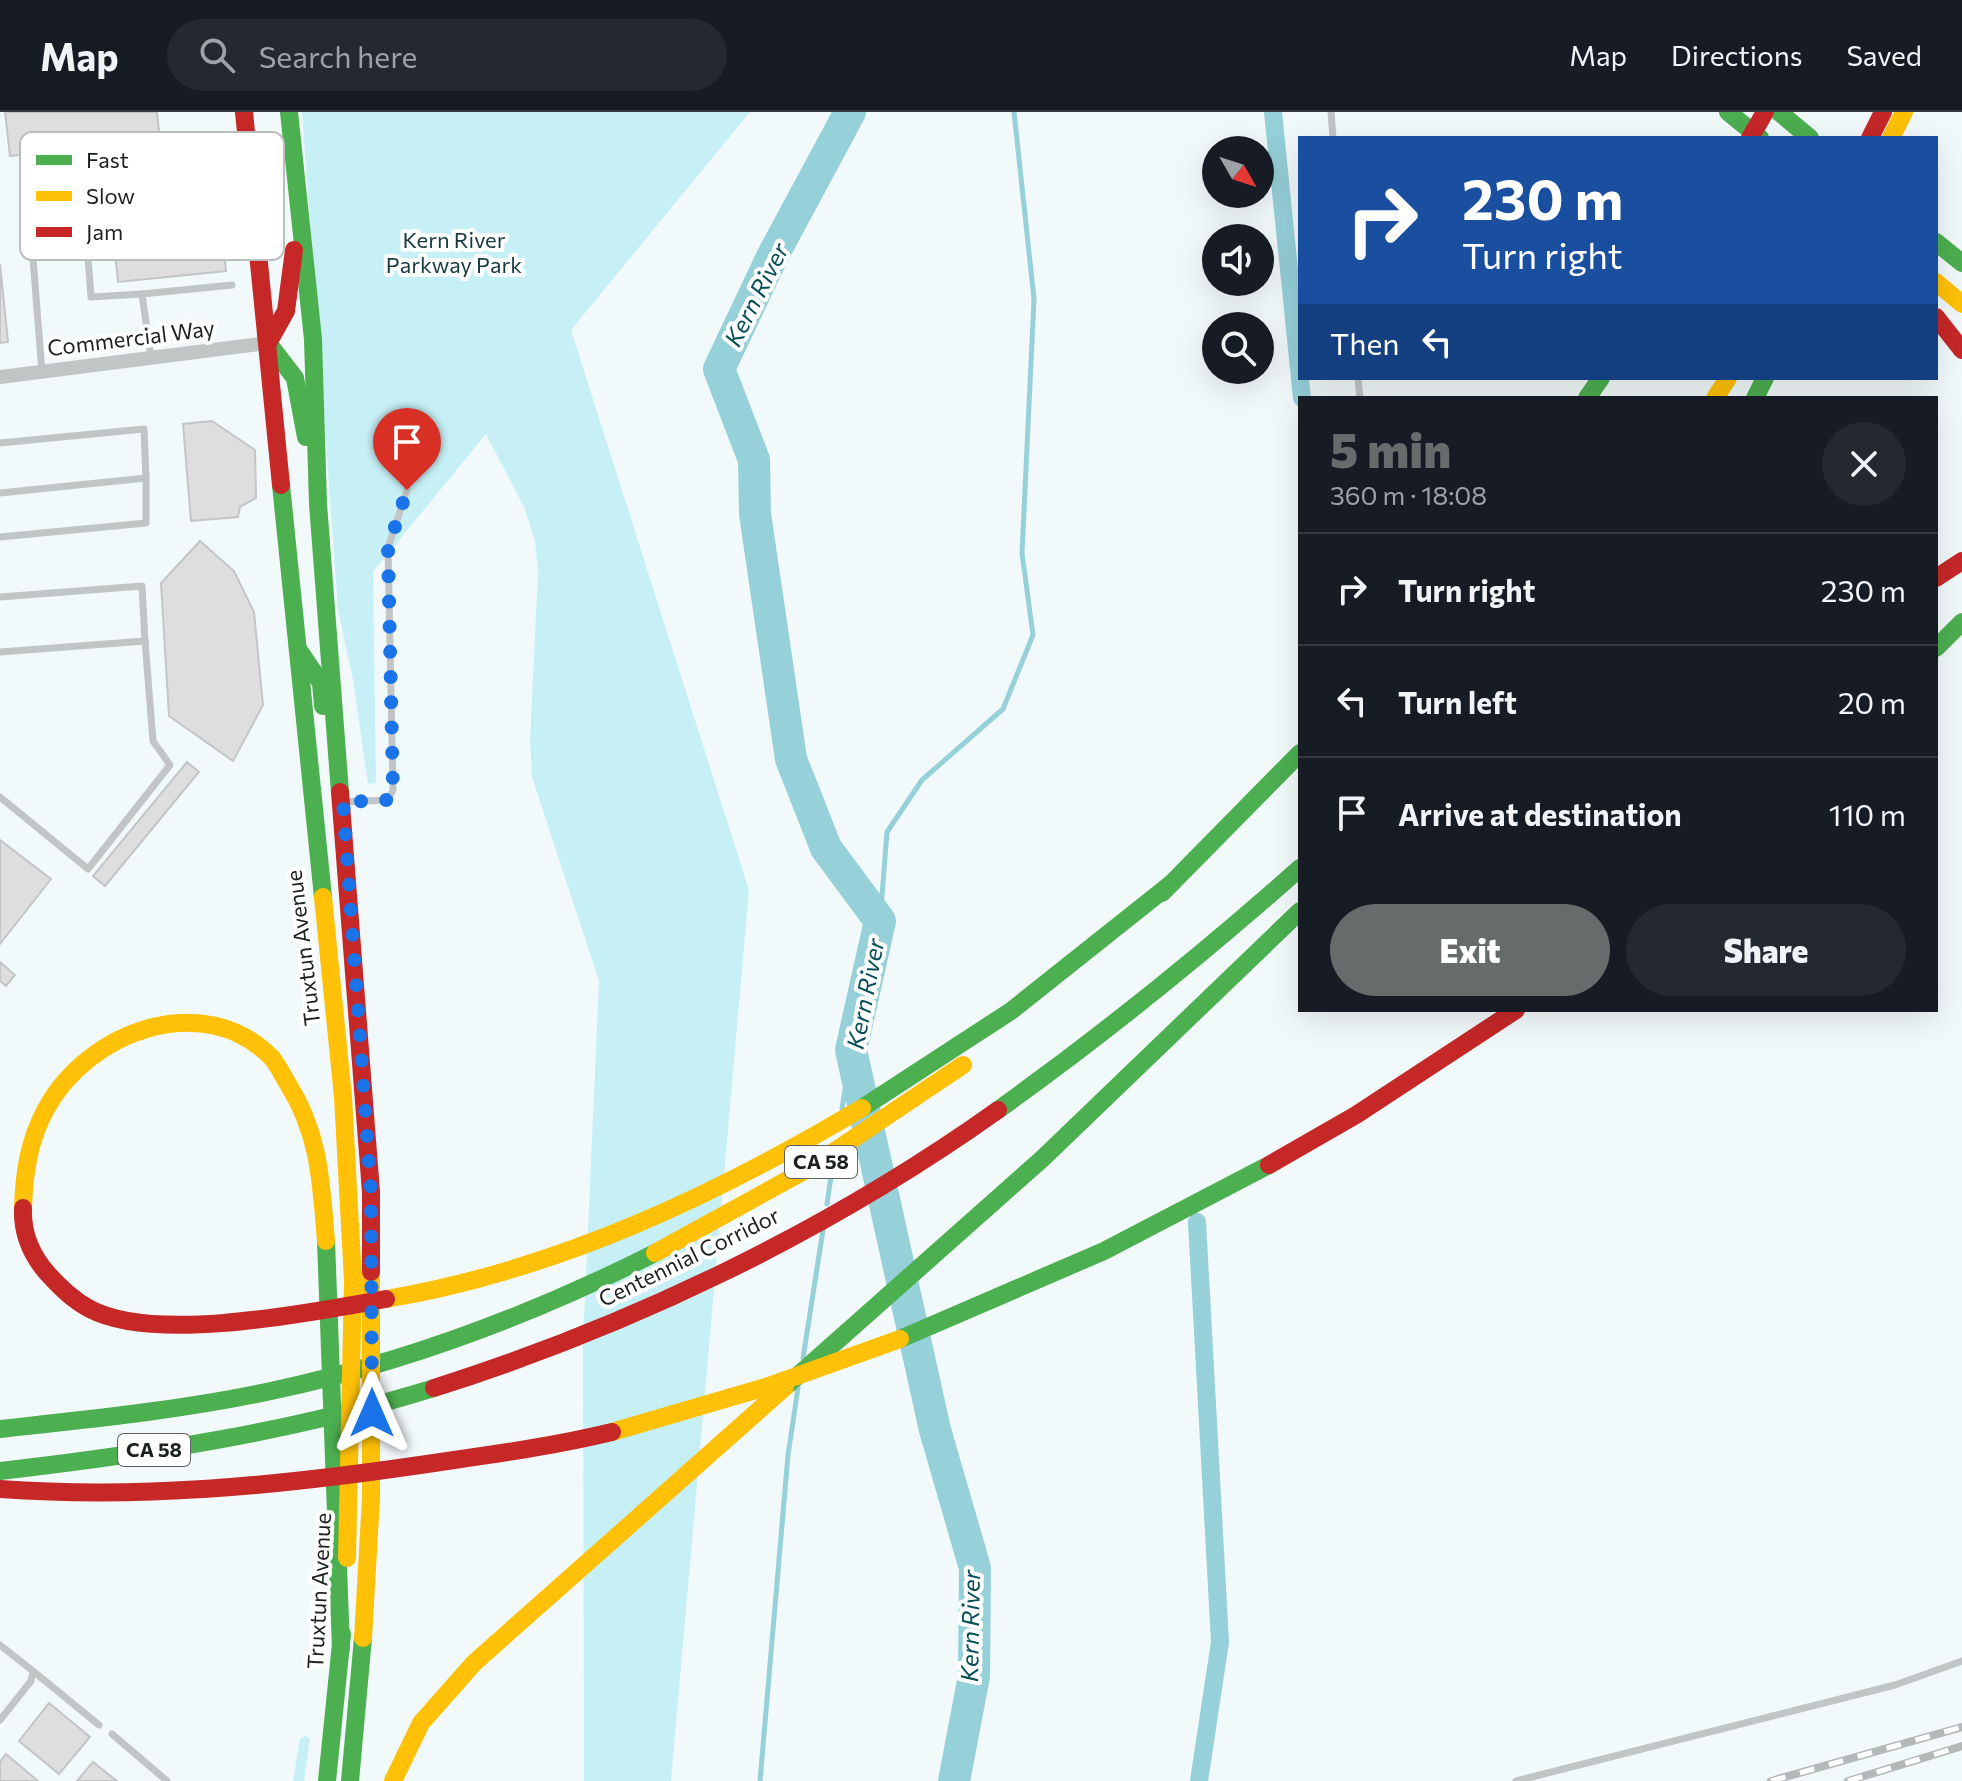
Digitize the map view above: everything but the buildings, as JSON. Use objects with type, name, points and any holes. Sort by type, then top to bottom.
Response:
[{"type":"main road","name":"Truxtun Avenue","points":[[244,112],[246,132]]},
{"type":"main road","points":[[289,112],[313,339],[318,504],[371,1192],[370,1535],[350,1781]]},
{"type":"main road","points":[[1728,112],[1758,136]]},
{"type":"main road","points":[[1736,136],[1748,112]]},
{"type":"main road","points":[[1751,136],[1765,112]]},
{"type":"main road","points":[[1779,112],[1808,136]]},
{"type":"main road","points":[[1871,136],[1883,112]]},
{"type":"main road","points":[[1892,136],[1904,112]]},
{"type":"main road","points":[[299,212],[288,311],[281,328],[268,343],[295,378],[318,504]]},
{"type":"main road","points":[[1938,244],[1962,263]]},
{"type":"main road","name":"Truxtun Avenue","points":[[259,260],[296,646],[332,978],[350,1214],[353,1311],[347,1557],[327,1781]]},
{"type":"main road","points":[[1938,284],[1962,304]]},
{"type":"main road","points":[[1938,320],[1962,350]]},
{"type":"main road","points":[[1938,577],[1962,561]]},
{"type":"main road","points":[[1938,646],[1962,622]]},
{"type":"main road","points":[[296,646],[321,683],[332,786],[343,802]]},
{"type":"main road","points":[[341,1648],[333,1513],[329,1277],[317,1158],[301,1103],[278,1070],[247,1044],[191,1022],[151,1021],[112,1029],[60,1061],[34,1092],[21,1119],[13,1148],[11,1176],[21,1229],[54,1280],[99,1313],[148,1327],[180,1327],[307,1312],[412,1293],[491,1276],[572,1251],[688,1201],[840,1122],[937,1063],[1049,990],[1172,883],[1298,755]]},
{"type":"main road","name":"Centennial Corridor","points":[[0,1471],[119,1456],[307,1423],[413,1395],[568,1341],[671,1295],[793,1233],[934,1152],[1046,1079],[1182,974],[1298,870]]},
{"type":"main road","points":[[393,1781],[411,1741],[446,1691],[1042,1159],[1298,913]]},
{"type":"main road","name":"Centennial Corridor","points":[[0,1429],[188,1406],[307,1382],[412,1353],[570,1293],[691,1236],[828,1158],[965,1064],[1049,990]]},
{"type":"main road","points":[[0,1489],[148,1495],[291,1484],[541,1448],[744,1396],[962,1315],[1154,1228],[1346,1121],[1513,1012]]},
{"type":"street","name":"Commercial Way","points":[[0,377],[268,343]]},
{"type":"lane","points":[[1331,112],[1333,136]]},
{"type":"lane","points":[[33,260],[42,372]]},
{"type":"lane","points":[[88,260],[91,297],[232,285]]},
{"type":"lane","points":[[142,294],[151,358]]},
{"type":"lane","points":[[0,443],[144,429],[146,478],[146,523],[0,537]]},
{"type":"lane","points":[[343,802],[388,800],[393,790],[388,548],[407,490],[406,442]]},
{"type":"lane","points":[[0,493],[146,478]]},
{"type":"lane","points":[[0,597],[142,586],[153,741],[170,765],[88,869],[0,797]]},
{"type":"lane","points":[[0,643],[0,652],[145,641]]},
{"type":"lane","points":[[0,1645],[99,1725]]},
{"type":"lane","points":[[1516,1781],[1895,1685],[1962,1661]]},
{"type":"lane","points":[[0,1720],[31,1681],[33,1671]]},
{"type":"lane","points":[[112,1734],[167,1781]]},
{"type":"green space","name":"Kern River Parkway Park","points":[[302,112],[750,112],[571,330],[749,890],[671,1781],[584,1781],[583,1342],[599,981],[532,777],[530,741],[538,571],[535,542],[525,509],[486,434],[373,572],[376,783],[368,784],[353,680],[338,610]]},
{"type":"green space","points":[[306,1735],[310,1739],[304,1781],[293,1781],[300,1739]]},
{"type":"waterway","name":"Kern River","points":[[850,112],[773,255],[719,369],[754,460],[755,514],[791,759],[826,848],[880,921],[851,1050],[935,1430],[975,1568],[974,1676],[954,1781]]},
{"type":"waterway","points":[[880,921],[887,832],[922,780],[1003,709],[1033,635],[1022,553],[1034,299],[1014,112]]},
{"type":"waterway","points":[[1273,112],[1298,359]]},
{"type":"waterway","points":[[1300,380],[1302,396]]},
{"type":"waterway","points":[[842,1109],[851,1050]]},
{"type":"waterway","points":[[827,1204],[833,1163]]},
{"type":"waterway","points":[[1197,1222],[1220,1642],[1199,1781]]},
{"type":"waterway","points":[[803,1358],[823,1230]]},
{"type":"waterway","points":[[760,1781],[788,1455],[798,1388]]},
{"type":"railway","points":[[1771,1781],[1962,1727]]},
{"type":"railway","points":[[1848,1781],[1962,1746]]},
{"type":"traffic: fast","points":[[289,112],[313,339],[318,504],[340,792]]},
{"type":"traffic: fast","points":[[1728,112],[1758,136]]},
{"type":"traffic: fast","points":[[1779,112],[1808,136]]},
{"type":"traffic: fast","points":[[1938,244],[1962,263]]},
{"type":"traffic: fast","points":[[268,343],[295,378],[306,437]]},
{"type":"traffic: fast","points":[[1588,396],[1600,380]]},
{"type":"traffic: fast","points":[[1756,396],[1764,380]]},
{"type":"traffic: fast","points":[[281,485],[323,897]]},
{"type":"traffic: fast","points":[[1938,646],[1962,622]]},
{"type":"traffic: fast","points":[[298,649],[321,683],[323,706]]},
{"type":"traffic: fast","points":[[1162,893],[1298,755]]},
{"type":"traffic: fast","points":[[998,1110],[1152,993],[1298,870]]},
{"type":"traffic: fast","points":[[862,1108],[1011,1011],[1172,883]]},
{"type":"traffic: fast","points":[[785,1387],[1042,1159],[1298,913]]},
{"type":"traffic: fast","points":[[900,1339],[1104,1251],[1269,1165]]},
{"type":"traffic: fast","points":[[326,1241],[341,1648]]},
{"type":"traffic: fast","points":[[0,1429],[204,1404],[321,1380],[468,1334],[563,1296],[655,1253]]},
{"type":"traffic: fast","points":[[0,1471],[219,1440],[381,1404],[434,1388]]},
{"type":"traffic: fast","points":[[327,1781],[342,1634]]},
{"type":"traffic: fast","points":[[350,1781],[363,1638]]},
{"type":"traffic: slow","points":[[1892,136],[1904,112]]},
{"type":"traffic: slow","points":[[1938,284],[1962,304]]},
{"type":"traffic: slow","points":[[1716,396],[1727,380]]},
{"type":"traffic: slow","points":[[323,897],[343,1097],[353,1281],[347,1558]]},
{"type":"traffic: slow","points":[[23,1208],[26,1169],[35,1133],[46,1109],[65,1082],[89,1058],[118,1040],[149,1028],[182,1023],[214,1025],[244,1037],[272,1058],[299,1103],[317,1160],[326,1241]]},
{"type":"traffic: slow","points":[[655,1253],[811,1167],[963,1065]]},
{"type":"traffic: slow","points":[[386,1299],[512,1269],[633,1226],[749,1171],[862,1108]]},
{"type":"traffic: slow","points":[[363,1638],[371,1498],[371,1272]]},
{"type":"traffic: slow","points":[[612,1432],[766,1387],[900,1339]]},
{"type":"traffic: slow","points":[[393,1781],[421,1723],[474,1663],[785,1387]]},
{"type":"traffic: jam","points":[[244,112],[246,132]]},
{"type":"traffic: jam","points":[[1751,136],[1765,112]]},
{"type":"traffic: jam","points":[[1871,136],[1883,112]]},
{"type":"traffic: jam","points":[[268,343],[286,311],[294,250]]},
{"type":"traffic: jam","points":[[259,260],[281,485]]},
{"type":"traffic: jam","points":[[1938,320],[1962,350]]},
{"type":"traffic: jam","points":[[1938,577],[1962,561]]},
{"type":"traffic: jam","points":[[340,792],[371,1192],[371,1272]]},
{"type":"traffic: jam","points":[[1269,1165],[1356,1115],[1513,1012]]},
{"type":"traffic: jam","points":[[434,1388],[582,1335],[727,1271],[866,1196],[998,1110]]},
{"type":"traffic: jam","points":[[23,1208],[29,1243],[48,1274],[90,1309],[119,1319],[154,1324],[235,1322],[386,1299]]},
{"type":"traffic: jam","points":[[0,1489],[104,1492],[259,1485],[488,1455],[612,1432]]},
{"type":"route","points":[[372,1413],[371,1192],[343,802],[388,800],[393,790],[388,548],[407,490]]}]
